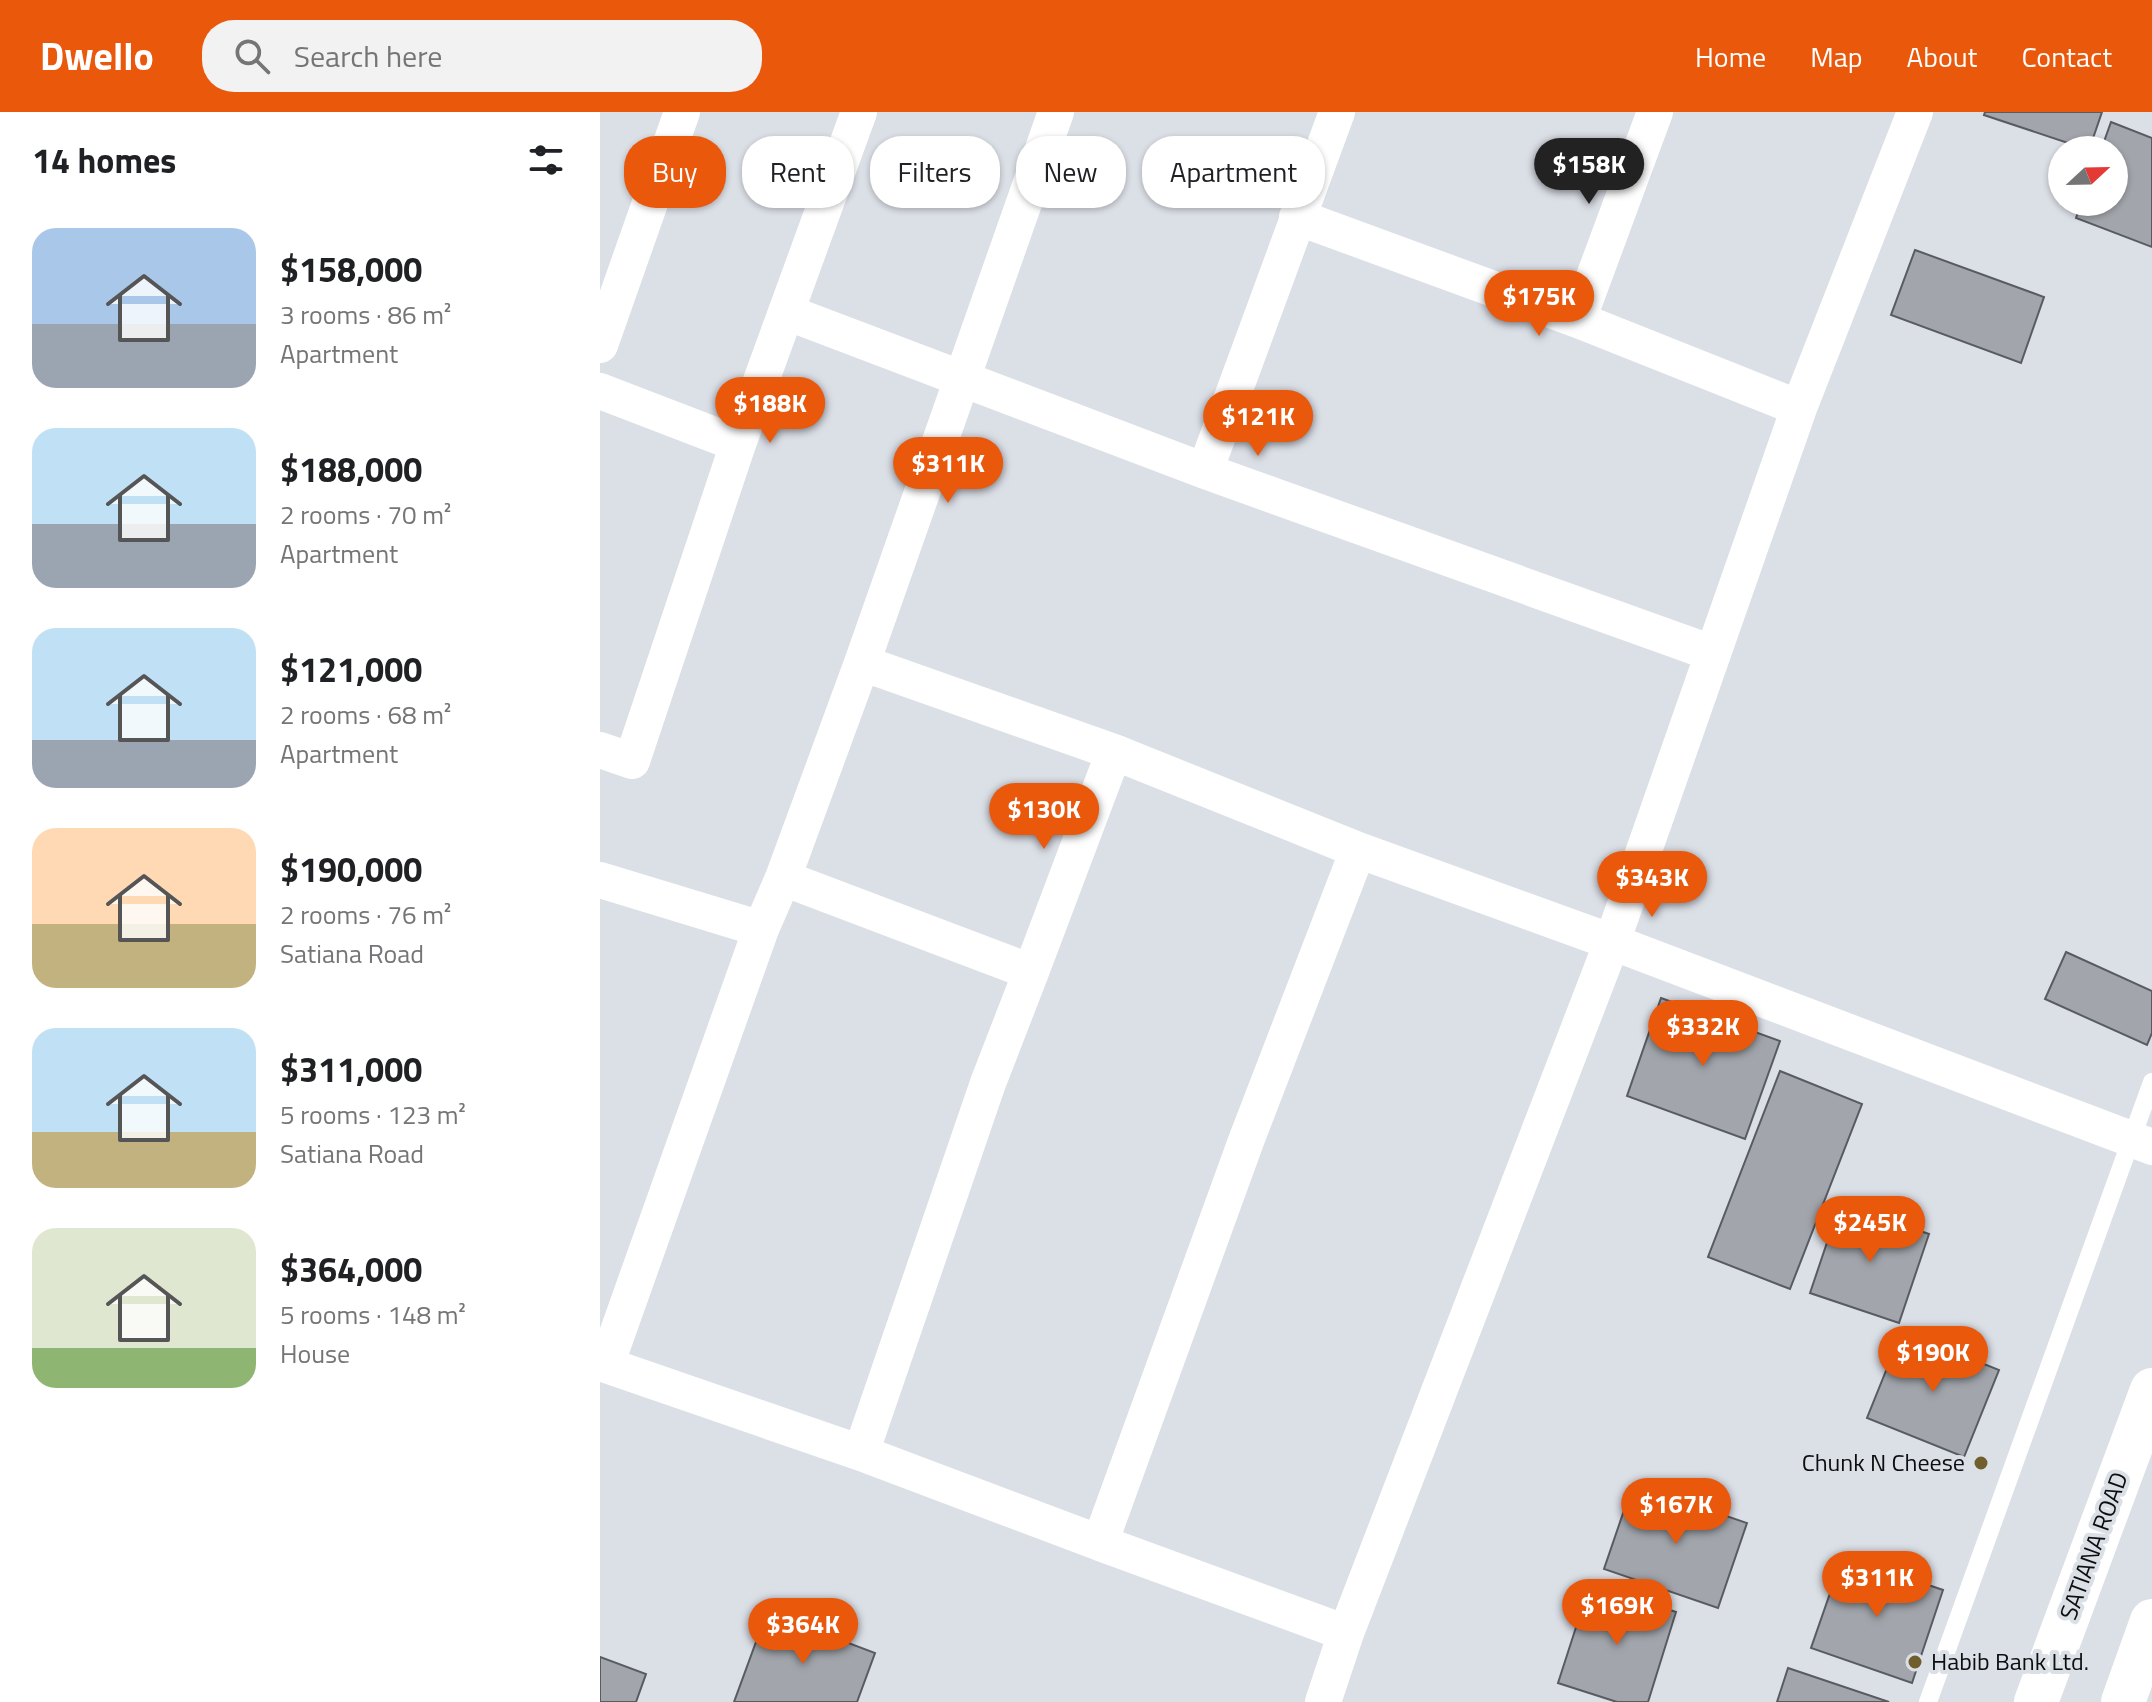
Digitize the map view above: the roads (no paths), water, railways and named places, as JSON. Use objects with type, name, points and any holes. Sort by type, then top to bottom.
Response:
[{"type":"main road","name":"SATIANA ROAD","points":[[2036,1702],[2152,1390]]},
{"type":"main road","points":[[2123,1702],[2152,1621]]},
{"type":"street","points":[[600,345],[682,112]]},
{"type":"street","points":[[600,750],[632,761],[738,444],[859,112]]},
{"type":"street","points":[[1056,112],[862,663],[783,878],[761,929],[603,1373],[861,1453],[1346,1633]]},
{"type":"street","points":[[1205,471],[1337,112]]},
{"type":"street","points":[[1323,1702],[1346,1633],[1612,942],[1799,408],[1915,112]]},
{"type":"street","points":[[1578,320],[1647,114]]},
{"type":"street","points":[[1297,217],[1578,320],[1799,408]]},
{"type":"street","points":[[786,312],[1205,471],[1712,653]]},
{"type":"street","points":[[600,391],[738,444]]},
{"type":"street","points":[[862,663],[1114,752],[1358,850],[1612,942],[2142,1143]]},
{"type":"street","points":[[861,1453],[988,1083],[1114,752]]},
{"type":"street","points":[[1100,1543],[1246,1141],[1358,850]]},
{"type":"street","points":[[783,878],[1031,972]]},
{"type":"street","points":[[600,880],[761,929]]},
{"type":"lane","points":[[1928,1702],[2142,1143],[2152,1082]]},
{"type":"place","name":"Chunk N Cheese","points":[[1981,1463]]},
{"type":"place","name":"Habib Bank Ltd.","points":[[1915,1662]]}]
